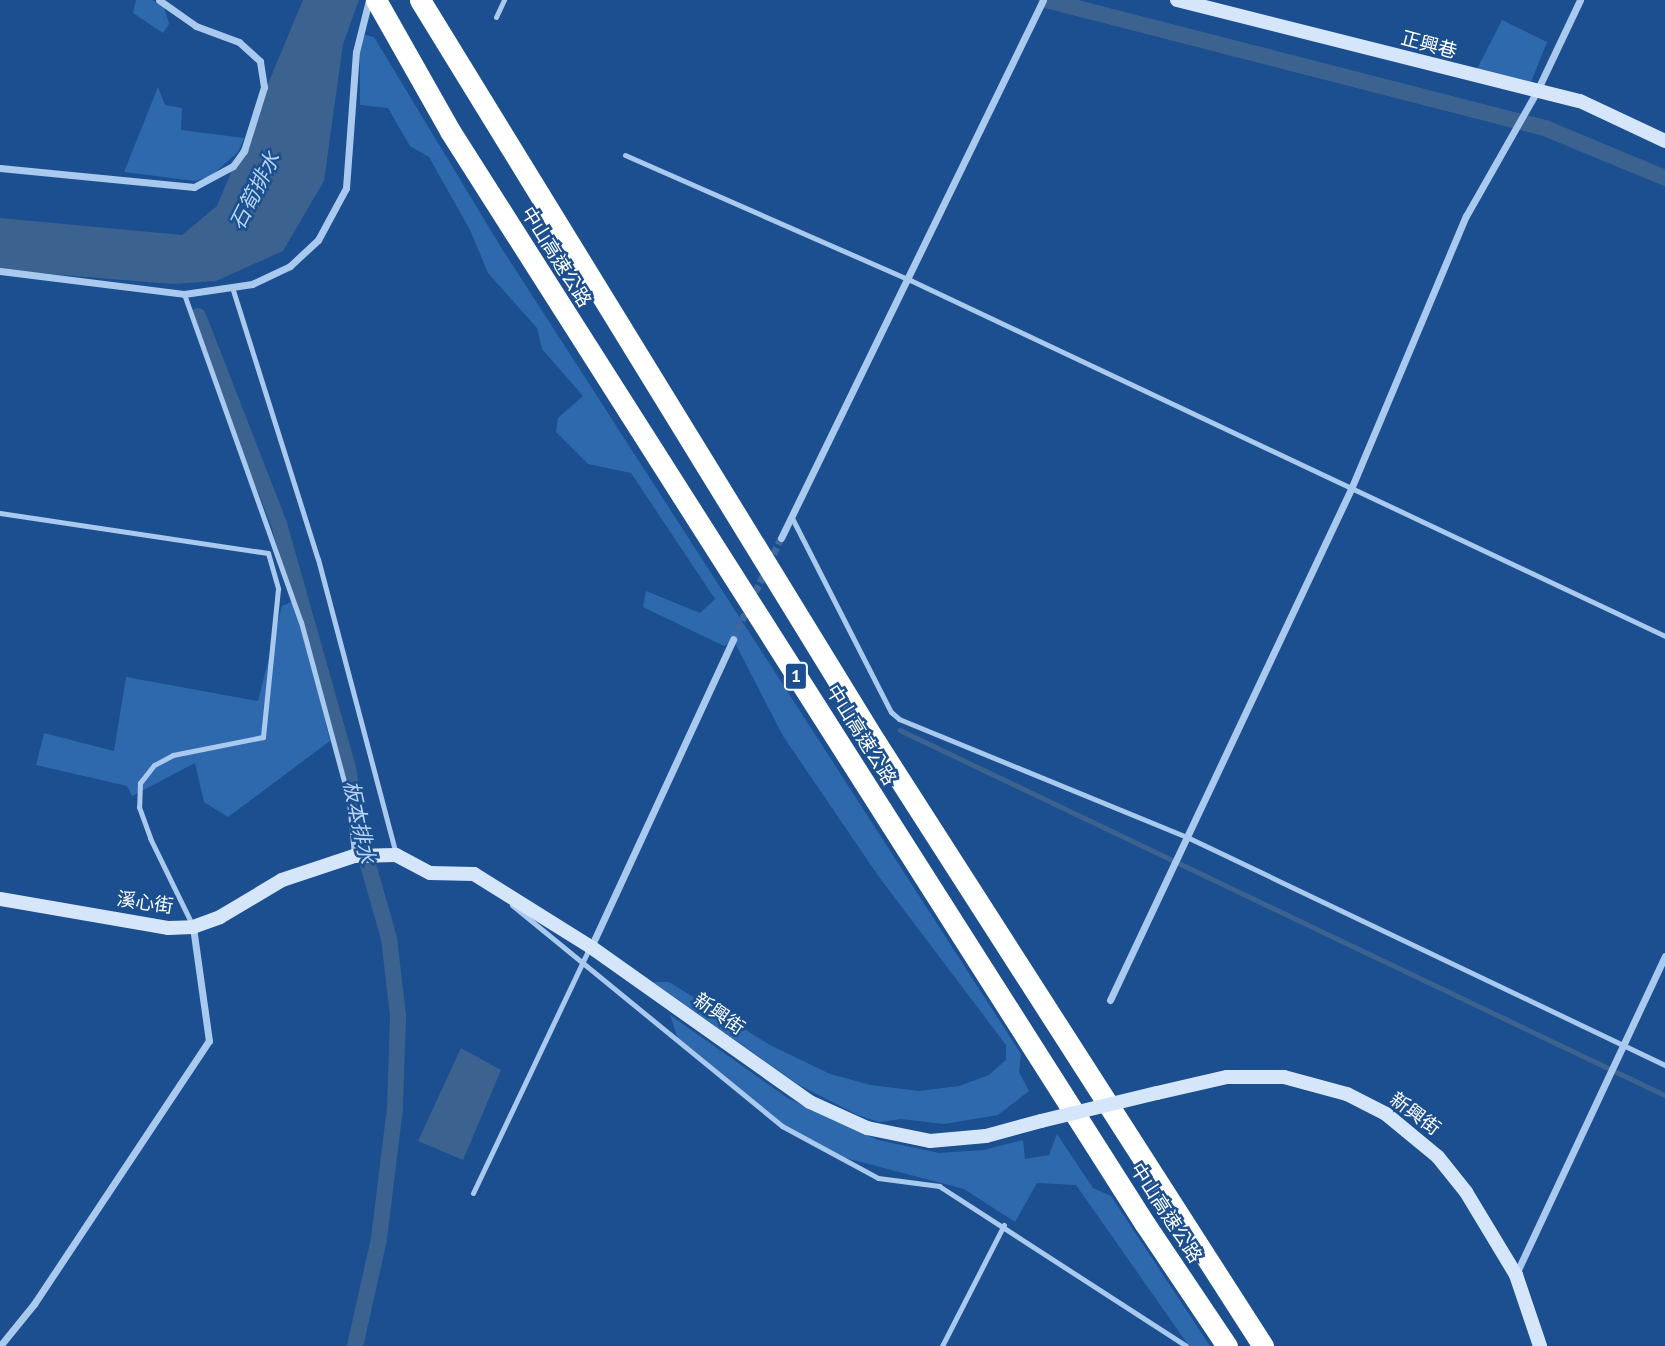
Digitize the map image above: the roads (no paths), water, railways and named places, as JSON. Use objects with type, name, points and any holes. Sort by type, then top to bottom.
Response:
[{"type":"highway","name":"中山高速公路","points":[[376,0],[450,131],[1137,1212],[1227,1346]]},
{"type":"highway","name":"中山高速公路","points":[[420,0],[874,741],[1263,1346]]},
{"type":"street","points":[[0,168],[194,187],[233,166],[244,150],[264,87],[260,61],[239,42],[196,26],[159,0]]},
{"type":"street","points":[[0,271],[184,294],[265,279],[301,258],[318,240],[340,202],[348,176],[360,24],[369,0]]},
{"type":"street","points":[[781,538],[910,280],[1042,0]]},
{"type":"street","name":"正興巷","points":[[1177,0],[1536,93],[1580,101],[1665,141]]},
{"type":"street","points":[[1110,1000],[1189,838],[1351,489],[1466,216],[1536,93],[1580,0]]},
{"type":"street","points":[[590,947],[733,639]]},
{"type":"street","points":[[395,855],[430,873],[474,874]]},
{"type":"street","name":"溪心街","points":[[0,899],[168,928],[193,927],[220,918],[282,880],[355,856],[395,855]]},
{"type":"street","name":"新興街","points":[[474,874],[590,947],[810,1102],[867,1128],[930,1141],[986,1136],[1227,1077],[1284,1077],[1326,1087],[1367,1103],[1404,1127],[1446,1166],[1516,1275],[1540,1346]]},
{"type":"street","points":[[0,1346],[34,1304],[209,1041],[193,927]]},
{"type":"street","points":[[1516,1275],[1665,956]]},
{"type":"lane","points":[[496,17],[505,0]]},
{"type":"lane","points":[[625,155],[910,280],[1665,636]]},
{"type":"lane","points":[[232,287],[318,559],[395,855]]},
{"type":"lane","points":[[184,294],[289,592],[330,719],[349,800],[355,856]]},
{"type":"lane","points":[[0,513],[268,553],[278,589],[263,737],[173,755],[154,765],[140,783],[139,807],[146,828],[193,927]]},
{"type":"lane","points":[[792,518],[891,712],[899,719],[1189,838],[1665,1065]]},
{"type":"lane","points":[[278,589],[289,592]]},
{"type":"lane","points":[[474,874],[782,1126],[878,1178],[939,1186],[1004,1225],[1186,1346]]},
{"type":"lane","points":[[473,1193],[590,947]]},
{"type":"lane","points":[[942,1346],[1004,1225]]},
{"type":"water","name":"石筍排水","points":[[303,0],[359,0],[343,44],[324,181],[283,251],[216,281],[173,284],[0,270],[0,218],[182,235],[217,206]]},
{"type":"water","points":[[461,1048],[501,1070],[463,1160],[418,1141]]},
{"type":"waterway","points":[[1046,0],[1545,128],[1665,178]]},
{"type":"waterway","name":"板本排水","points":[[198,316],[279,524],[348,768],[359,833],[389,938],[398,1016],[395,1108],[379,1239],[355,1346]]},
{"type":"waterway","points":[[900,730],[1665,1095]]},
{"type":"tunnel","points":[[733,639],[781,538]]}]
